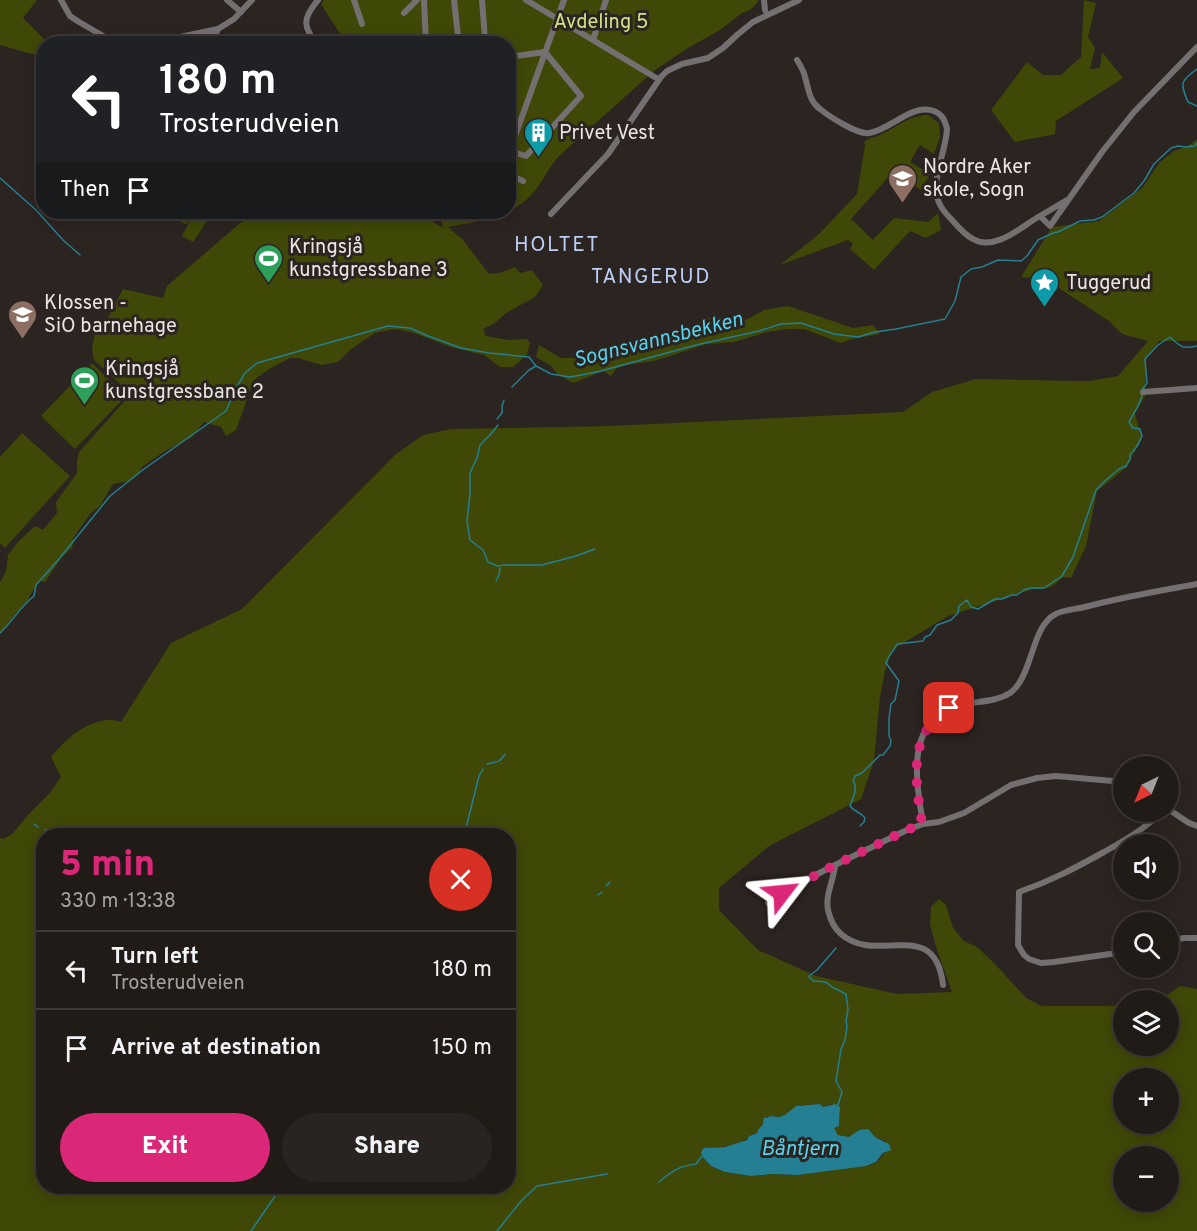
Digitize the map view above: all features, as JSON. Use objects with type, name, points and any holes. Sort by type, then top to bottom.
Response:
[{"type":"street","points":[[61,0],[70,16],[103,36]]},
{"type":"street","points":[[227,0],[241,12]]},
{"type":"street","points":[[185,36],[218,29],[234,19],[252,0]]},
{"type":"street","points":[[311,36],[306,22],[307,16],[318,0]]},
{"type":"street","points":[[404,13],[417,0]]},
{"type":"street","points":[[424,0],[426,36]]},
{"type":"street","points":[[454,0],[458,36]]},
{"type":"street","points":[[482,0],[485,36]]},
{"type":"street","points":[[526,0],[658,79]]},
{"type":"street","points":[[516,136],[564,0]]},
{"type":"street","points":[[593,40],[606,0]]},
{"type":"street","points":[[764,0],[765,10]]},
{"type":"street","points":[[551,214],[608,154],[658,79],[667,71],[682,64],[708,58],[761,17],[799,0]]},
{"type":"street","points":[[356,1],[362,24]]},
{"type":"street","points":[[215,36],[218,29]]},
{"type":"street","points":[[1040,216],[1050,226],[1102,152],[1134,112],[1197,47]]},
{"type":"street","points":[[516,56],[545,51]]},
{"type":"street","points":[[516,153],[525,156],[581,96],[545,51]]},
{"type":"street","points":[[797,60],[805,74],[810,98],[819,109],[852,129],[867,134],[915,111],[927,109],[941,116],[947,129],[936,182],[937,198],[944,212],[972,239],[993,242],[1067,200]]},
{"type":"street","points":[[516,178],[524,181]]},
{"type":"street","points":[[1143,392],[1197,388]]},
{"type":"street","points":[[922,824],[916,785],[917,752],[926,729],[938,715],[949,708],[996,699],[1010,693],[1024,673],[1042,626],[1054,614],[1118,598],[1197,584]]},
{"type":"street","points":[[768,903],[835,865],[907,830],[964,813],[1011,785],[1056,776],[1113,781]]},
{"type":"street","points":[[1179,816],[1197,826]]},
{"type":"street","points":[[1113,954],[1041,963],[1024,955],[1018,945],[1019,892],[1054,879],[1120,843],[1150,822]]},
{"type":"street","points":[[835,865],[827,904],[837,929],[849,940],[859,944],[876,947],[910,945],[922,948],[933,956],[939,965],[943,985]]},
{"type":"street","points":[[1179,939],[1197,938]]},
{"type":"green space","points":[[0,0],[37,0],[23,18],[41,36],[36,36],[36,55],[0,45]]},
{"type":"green space","name":"Avdeling 5","points":[[324,0],[758,0],[750,10],[655,70],[559,156],[531,195],[516,207],[516,36],[342,36],[321,4]]},
{"type":"green space","points":[[1084,0],[1096,3],[1088,37],[1095,48],[1090,69],[1100,68],[1102,52],[1123,78],[1056,121],[1055,134],[1015,142],[991,110],[1027,62],[1043,75],[1061,75],[1081,57]]},
{"type":"green space","points":[[928,115],[939,123],[940,137],[934,154],[920,145],[910,162],[930,174],[921,190],[893,172],[851,219],[873,240],[894,218],[928,222],[938,213],[941,230],[926,238],[910,231],[874,270],[850,249],[853,244],[848,240],[780,265],[819,234],[857,194],[864,142],[909,119]]},
{"type":"green space","points":[[1197,139],[1197,341],[1159,341],[1146,359],[1145,396],[1135,414],[1142,437],[1127,467],[1097,491],[1086,546],[1071,578],[1063,577],[1050,587],[1033,589],[948,616],[892,650],[880,697],[874,761],[861,799],[769,846],[719,888],[719,910],[758,950],[816,976],[897,994],[952,992],[930,924],[931,907],[939,899],[946,905],[953,928],[964,941],[977,947],[1026,998],[1042,1006],[1113,1006],[1113,1056],[1179,1056],[1179,990],[1174,990],[1180,986],[1197,989],[1197,1231],[0,1231],[0,838],[3,839],[12,834],[49,794],[61,777],[51,757],[56,751],[75,733],[90,725],[109,720],[121,722],[171,643],[242,609],[395,455],[423,435],[451,429],[611,426],[903,412],[932,392],[976,379],[1089,381],[1118,376],[1148,341],[1122,334],[1109,321],[1045,279],[1021,277],[1052,227],[1099,221],[1142,188],[1160,162],[1174,151],[1188,146]],"holes":[[[820,1104],[823,1107],[832,1104],[840,1110],[839,1126],[834,1128],[838,1135],[849,1137],[871,1133],[885,1141],[885,1152],[880,1159],[866,1166],[798,1175],[751,1176],[725,1172],[709,1165],[704,1148],[722,1147],[742,1142],[750,1135],[757,1133],[764,1119],[783,1116],[795,1107]]]},
{"type":"green space","points":[[175,219],[208,219],[193,242],[182,236],[189,222],[185,224]]},
{"type":"green space","points":[[245,219],[428,219],[443,228],[441,219],[486,219],[448,227],[463,240],[489,274],[515,267],[520,273],[532,270],[543,285],[535,297],[483,329],[486,336],[509,340],[527,339],[530,343],[527,355],[513,367],[500,367],[484,355],[395,329],[375,333],[351,349],[338,362],[321,365],[290,358],[269,369],[254,380],[236,430],[226,436],[221,427],[204,422],[192,437],[165,451],[142,467],[138,475],[129,481],[113,484],[100,506],[90,514],[74,537],[72,548],[62,557],[45,582],[39,581],[28,602],[15,614],[0,634],[0,582],[6,572],[8,555],[35,526],[43,530],[57,513],[56,502],[77,473],[79,452],[129,396],[119,383],[94,360],[92,349],[95,332],[105,324],[123,289],[163,298],[167,286]]},
{"type":"green space","points":[[788,306],[853,328],[873,325],[880,334],[841,343],[804,329],[767,332],[734,342],[707,344],[654,361],[627,365],[617,368],[611,376],[603,371],[573,383],[557,374],[551,366],[536,357],[539,345],[561,358],[598,356],[676,333],[696,335],[699,323],[713,316],[729,320],[746,320],[764,310]]},
{"type":"green space","name":"Kringsjå kunstgressbane 2","points":[[92,363],[126,396],[75,449],[41,416]]},
{"type":"green space","points":[[22,433],[70,476],[5,548],[0,543],[0,457]]},
{"type":"water","name":"Båntjern","points":[[820,1104],[823,1107],[835,1104],[840,1107],[839,1126],[834,1128],[838,1135],[849,1137],[859,1130],[868,1129],[875,1137],[889,1144],[891,1150],[883,1153],[876,1162],[866,1166],[798,1175],[751,1176],[725,1172],[711,1166],[702,1156],[701,1152],[704,1148],[725,1147],[747,1140],[749,1136],[757,1133],[763,1124],[764,1117],[785,1115],[796,1106]]},
{"type":"waterway","name":"Sognsvannsbekken","points":[[1197,69],[1183,83],[1188,102],[1197,106]]},
{"type":"waterway","name":"Sognsvannsbekken","points":[[0,633],[34,596],[36,585],[110,496],[226,411],[245,373],[257,363],[388,326],[410,328],[461,348],[529,357],[536,366],[551,374],[570,377],[781,324],[801,323],[834,334],[858,337],[945,319],[955,301],[961,277],[971,269],[998,260],[1021,261],[1038,240],[1080,221],[1102,217],[1134,193],[1154,164],[1171,148],[1195,146],[1197,143]]},
{"type":"waterway","points":[[0,178],[36,210]]},
{"type":"waterway","points":[[44,219],[80,255]]},
{"type":"waterway","points":[[1142,390],[1147,383],[1145,359],[1158,345],[1170,337],[1182,346],[1197,346]]},
{"type":"waterway","points":[[512,387],[536,366]]},
{"type":"waterway","points":[[860,826],[865,818],[850,806],[855,792],[853,781],[855,776],[862,773],[890,746],[889,718],[899,681],[886,663],[897,644],[923,641],[937,625],[951,620],[958,613],[959,606],[967,600],[971,607],[978,609],[995,599],[1017,595],[1030,588],[1044,588],[1062,576],[1073,557],[1096,490],[1119,469],[1126,466],[1130,454],[1141,439],[1140,429],[1133,428],[1129,422],[1142,395]]},
{"type":"waterway","points":[[497,419],[502,413],[504,400]]},
{"type":"waterway","points":[[498,425],[480,445],[470,473],[467,521],[470,540],[483,550],[488,562],[497,566],[542,565],[595,549]]},
{"type":"waterway","points":[[496,581],[500,568]]},
{"type":"waterway","points":[[487,764],[499,761],[505,754]]},
{"type":"waterway","points":[[466,828],[479,776],[483,769]]},
{"type":"waterway","points":[[34,824],[38,827]]},
{"type":"waterway","points":[[606,886],[610,882]]},
{"type":"waterway","points":[[598,895],[602,892]]},
{"type":"waterway","points":[[836,948],[809,977],[814,981],[826,982],[846,994],[847,1027],[836,1081],[842,1092],[838,1105]]},
{"type":"waterway","points":[[659,1182],[676,1170],[696,1164],[702,1156]]},
{"type":"waterway","points":[[497,1231],[522,1200],[537,1186],[607,1174]]},
{"type":"waterway","points":[[251,1231],[276,1194]]},
{"type":"place","name":"Privet Vest","points":[[538,158]]},
{"type":"place","name":"Nordre Aker skole, Sogn","points":[[902,204]]},
{"type":"place","name":"Kringsjå kunstgressbane 3","points":[[268,284]]},
{"type":"place","name":"Tuggerud","points":[[1045,308]]},
{"type":"place","name":"Klossen - SiO barnehage","points":[[23,340]]},
{"type":"place","name":"Kringsjå kunstgressbane 2","points":[[84,406]]},
{"type":"district","name":"HOLTET","points":[[557,244]]},
{"type":"district","name":"TANGERUD","points":[[651,276]]},
{"type":"route","points":[[782,893],[922,824],[916,785],[917,752],[926,729],[938,715],[949,708]]}]
